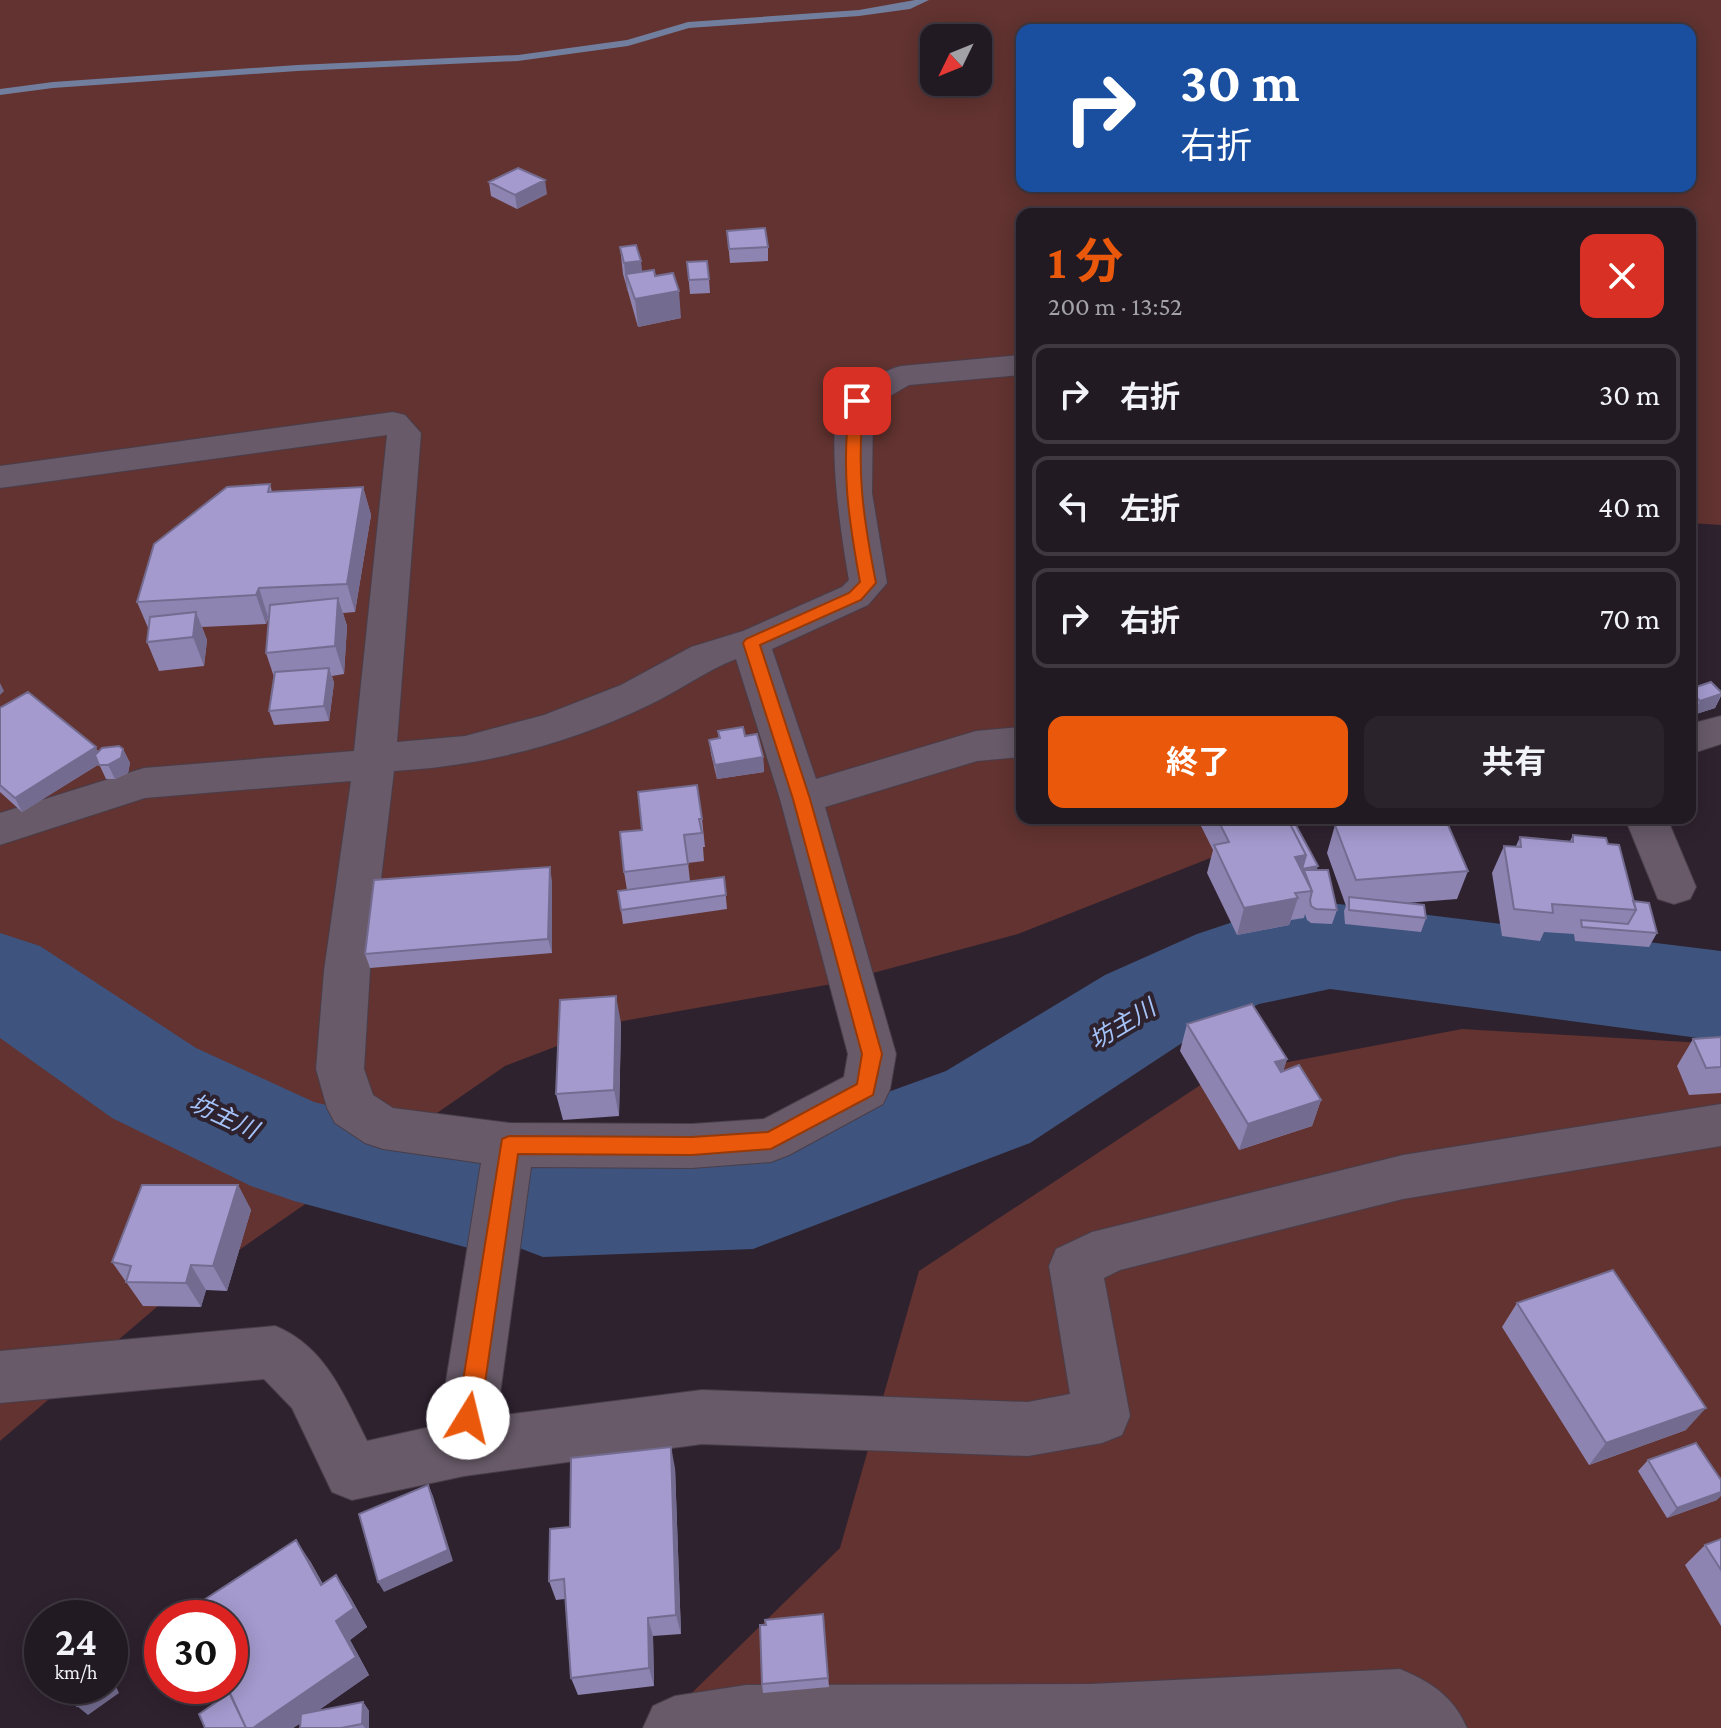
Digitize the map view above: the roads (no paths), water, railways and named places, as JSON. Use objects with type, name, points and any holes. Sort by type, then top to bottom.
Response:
[{"type":"street","points":[[0,829],[144,783],[475,748],[549,729],[635,695],[711,654],[735,644],[751,643],[855,596],[868,583],[856,521],[851,450],[857,401],[901,376],[1016,366]]},
{"type":"street","points":[[0,477],[393,422],[404,433],[374,761],[347,971],[340,1069],[352,1108],[383,1128],[509,1145],[692,1146],[771,1140],[866,1089],[872,1054],[801,799],[751,643]]},
{"type":"street","points":[[1696,737],[1721,730]]},
{"type":"street","points":[[801,799],[976,746],[1016,743]]},
{"type":"street","points":[[1648,824],[1674,887]]},
{"type":"street","points":[[0,1377],[275,1352],[312,1389],[352,1472],[464,1448],[702,1417],[1028,1429],[1102,1416],[1075,1266],[1111,1249],[1403,1177],[1721,1125]]},
{"type":"street","points":[[464,1448],[509,1145]]},
{"type":"street","points":[[675,1728],[746,1716],[1091,1715],[1400,1700],[1435,1728]]},
{"type":"waterway","points":[[0,92],[53,85],[297,68],[518,58],[628,43],[688,25],[859,13],[910,6],[924,0]]},
{"type":"waterway","name":"坊主川","points":[[543,1202],[753,1195],[988,1107],[1145,1008],[1236,965],[1330,946],[1721,996]]},
{"type":"waterway","name":"坊主川","points":[[0,978],[154,1083],[294,1149],[476,1196]]}]
